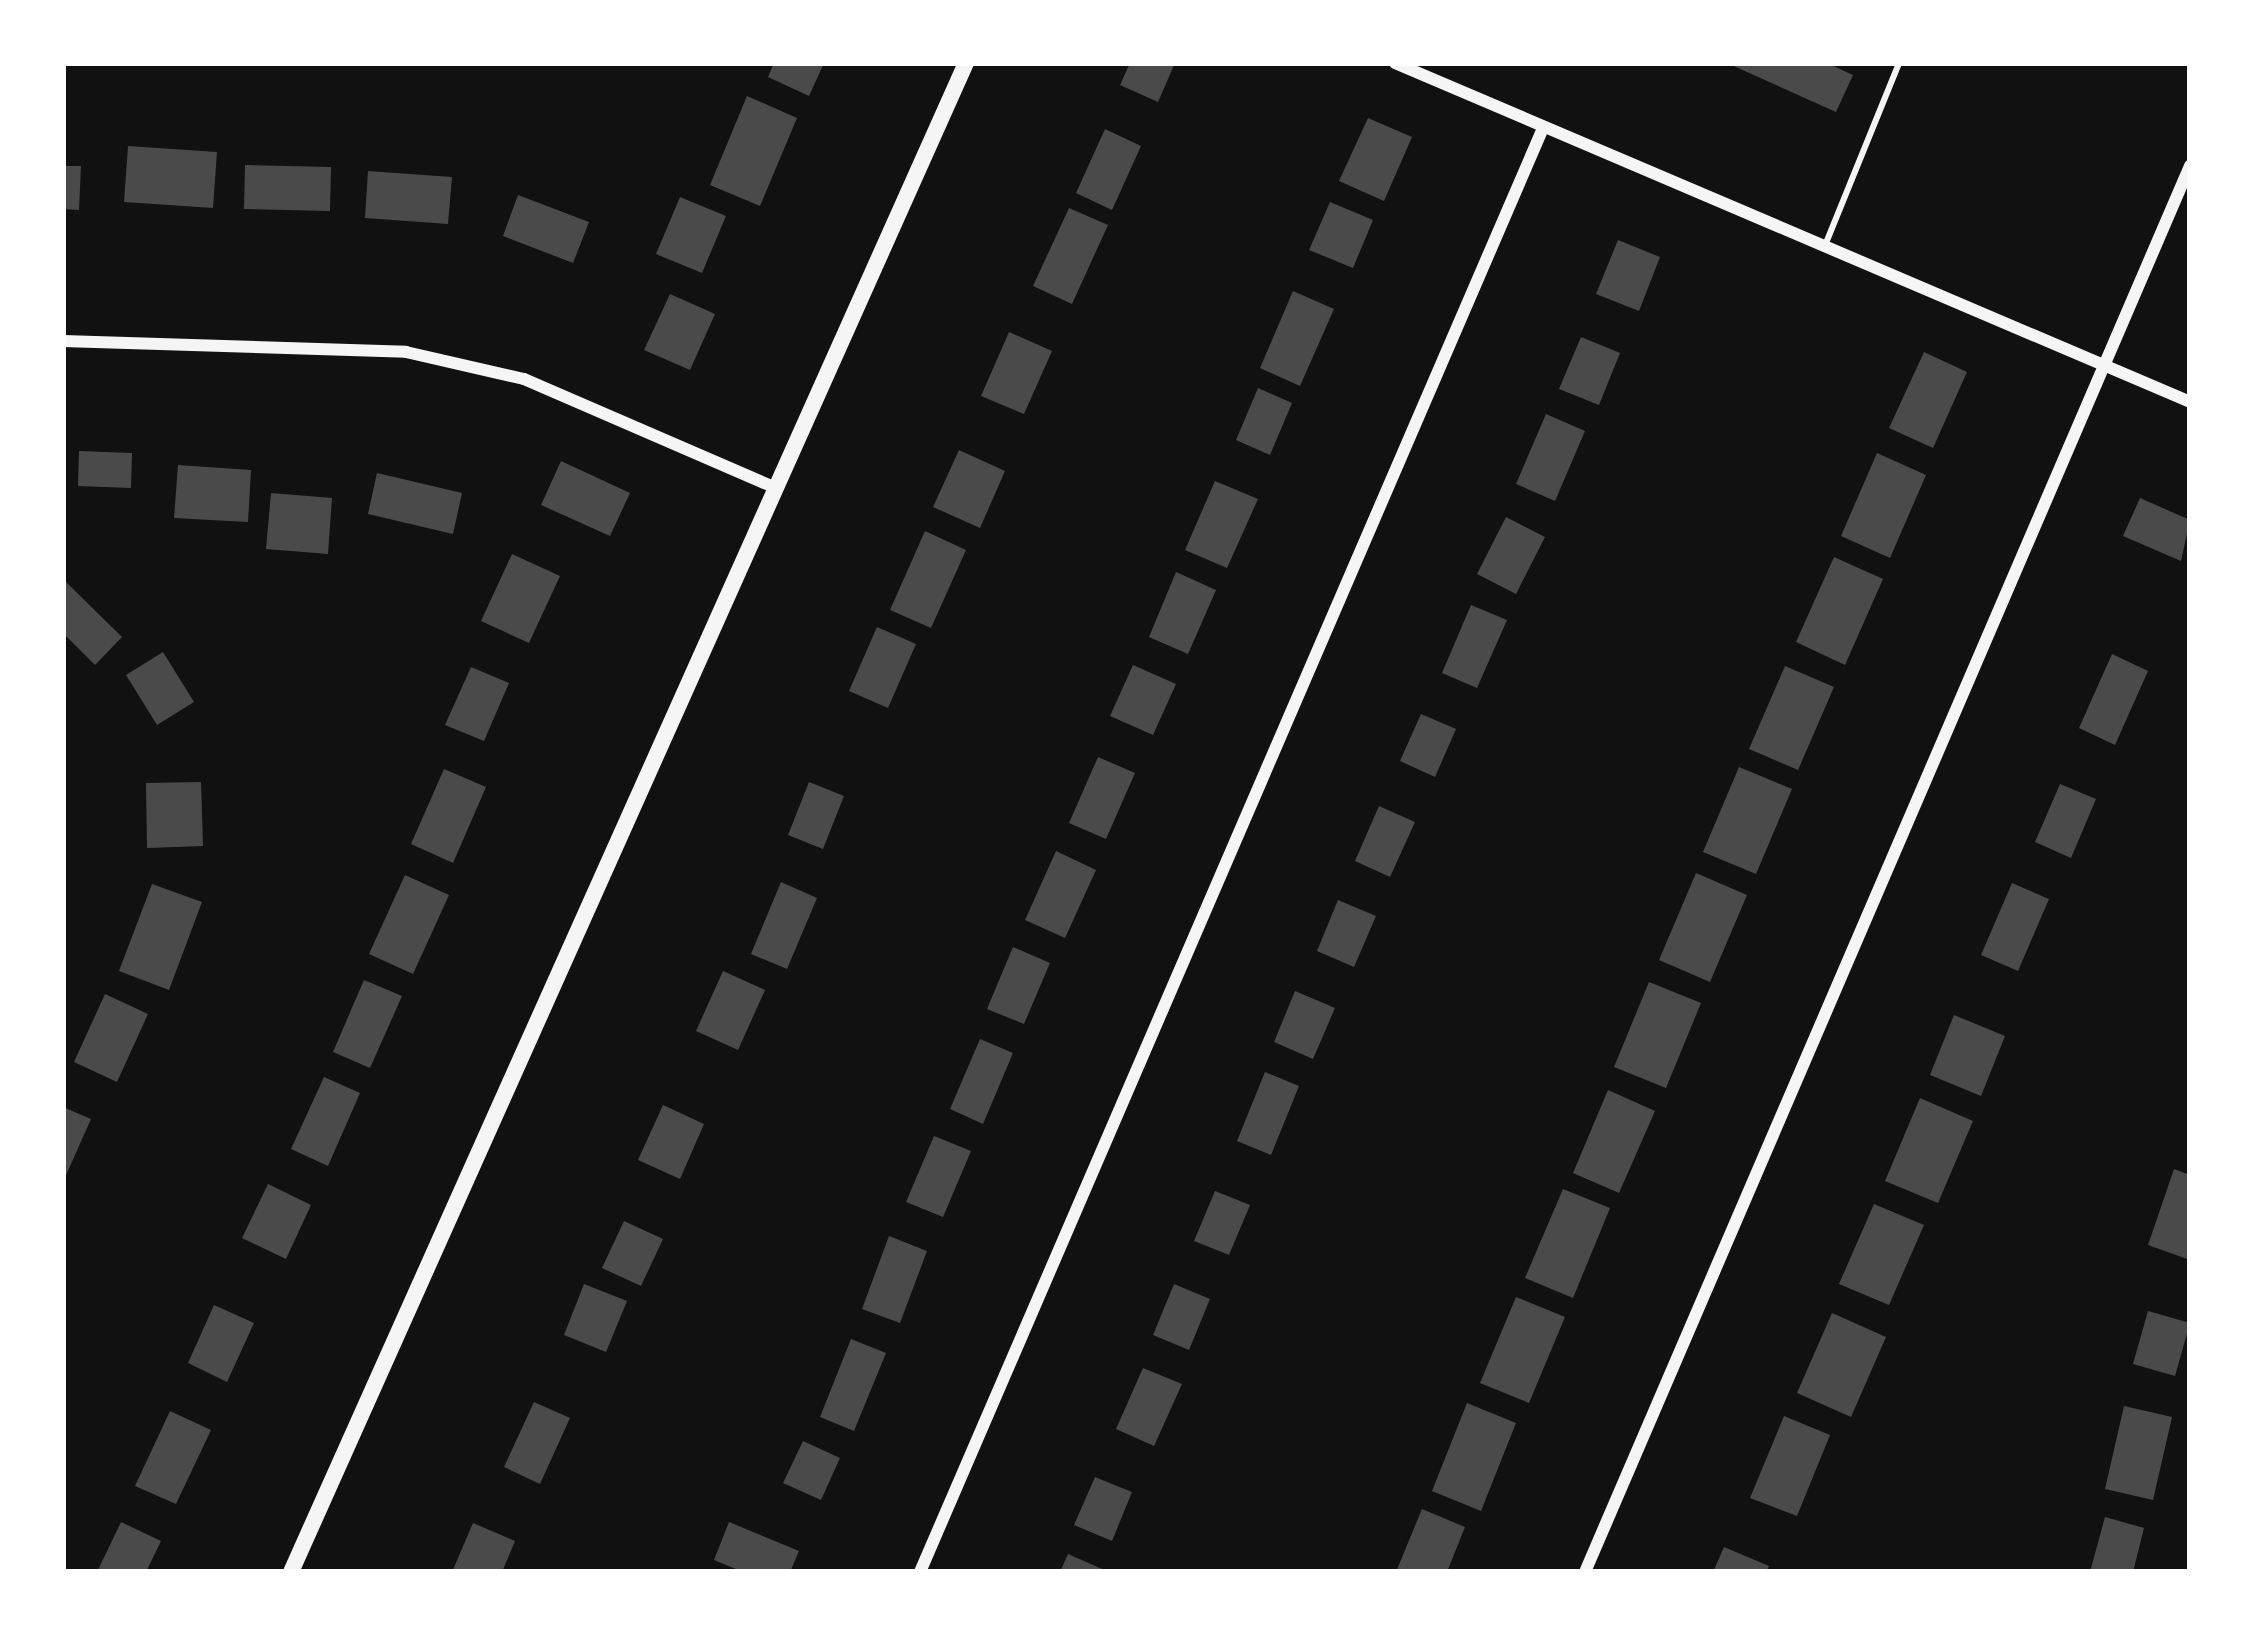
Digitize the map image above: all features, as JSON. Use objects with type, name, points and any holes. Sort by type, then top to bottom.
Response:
[{"type":"street","points":[[291,1572],[966,63]]},
{"type":"street","points":[[1394,63],[2190,402]]},
{"type":"street","points":[[920,1572],[1543,128]]},
{"type":"street","points":[[1585,1572],[2190,166]]},
{"type":"street","points":[[63,340],[406,352],[524,380],[774,487]]},
{"type":"lane","points":[[1823,249],[1899,63]]},
{"type":"building","points":[[774,63],[824,63],[809,96],[768,77]]},
{"type":"building","points":[[1130,63],[1175,63],[1158,102],[1120,85]]},
{"type":"building","points":[[1727,63],[1827,63],[1853,75],[1836,112]]},
{"type":"building","points":[[747,96],[797,118],[760,206],[710,185]]},
{"type":"building","points":[[1368,118],[1412,137],[1384,201],[1339,181]]},
{"type":"building","points":[[1105,129],[1141,146],[1112,210],[1076,193]]},
{"type":"building","points":[[128,146],[217,152],[213,208],[124,202]]},
{"type":"building","points":[[245,165],[331,167],[330,211],[244,209]]},
{"type":"building","points":[[63,166],[81,166],[79,210],[63,209]]},
{"type":"building","points":[[368,171],[452,177],[448,224],[365,218]]},
{"type":"building","points":[[518,195],[589,222],[573,263],[503,236]]},
{"type":"building","points":[[680,197],[726,216],[702,273],[656,254]]},
{"type":"building","points":[[1330,202],[1373,220],[1353,268],[1309,250]]},
{"type":"building","points":[[1069,208],[1108,225],[1072,304],[1033,286]]},
{"type":"building","points":[[1618,240],[1660,257],[1639,311],[1596,294]]},
{"type":"building","points":[[1293,291],[1334,309],[1300,386],[1260,368]]},
{"type":"building","points":[[670,294],[715,314],[690,370],[644,350]]},
{"type":"building","points":[[1009,332],[1052,351],[1024,414],[981,396]]},
{"type":"building","points":[[1581,337],[1620,353],[1599,405],[1559,389]]},
{"type":"building","points":[[1924,352],[1967,372],[1933,448],[1889,428]]},
{"type":"building","points":[[1258,388],[1292,403],[1270,455],[1236,440]]},
{"type":"building","points":[[1546,414],[1585,431],[1555,501],[1516,484]]},
{"type":"building","points":[[959,450],[1005,471],[980,528],[933,507]]},
{"type":"building","points":[[79,451],[132,453],[131,488],[78,486]]},
{"type":"building","points":[[1877,453],[1926,475],[1890,558],[1841,536]]},
{"type":"building","points":[[561,461],[630,493],[610,536],[541,505]]},
{"type":"building","points":[[178,465],[251,470],[248,522],[174,518]]},
{"type":"building","points":[[377,473],[462,493],[453,534],[368,514]]},
{"type":"building","points":[[1215,481],[1258,499],[1227,568],[1185,550]]},
{"type":"building","points":[[271,493],[332,498],[328,554],[266,549]]},
{"type":"building","points":[[2140,498],[2190,520],[2181,561],[2123,536]]},
{"type":"building","points":[[1506,517],[1545,537],[1516,594],[1477,574]]},
{"type":"building","points":[[925,531],[966,550],[931,628],[890,610]]},
{"type":"building","points":[[512,554],[560,576],[529,643],[481,621]]},
{"type":"building","points":[[1834,557],[1883,579],[1845,665],[1796,642]]},
{"type":"building","points":[[1176,572],[1216,590],[1188,654],[1149,637]]},
{"type":"building","points":[[65,581],[122,637],[95,665],[63,633]]},
{"type":"building","points":[[1471,605],[1507,620],[1477,688],[1442,673]]},
{"type":"building","points":[[877,627],[916,644],[888,708],[849,691]]},
{"type":"building","points":[[163,652],[194,702],[157,725],[126,675]]},
{"type":"building","points":[[2112,654],[2148,671],[2115,745],[2079,728]]},
{"type":"building","points":[[1133,665],[1176,684],[1153,735],[1110,716]]},
{"type":"building","points":[[1785,666],[1834,687],[1798,770],[1749,749]]},
{"type":"building","points":[[471,667],[509,683],[484,741],[445,725]]},
{"type":"building","points":[[1421,714],[1456,729],[1435,777],[1400,761]]},
{"type":"building","points":[[1098,757],[1135,773],[1106,839],[1069,823]]},
{"type":"building","points":[[1739,767],[1792,789],[1756,874],[1703,852]]},
{"type":"building","points":[[444,769],[486,787],[453,863],[411,844]]},
{"type":"building","points":[[201,782],[203,846],[147,848],[146,783]]},
{"type":"building","points":[[809,782],[844,796],[823,849],[788,835]]},
{"type":"building","points":[[2060,784],[2096,799],[2071,858],[2035,842]]},
{"type":"building","points":[[1379,806],[1415,822],[1390,877],[1355,861]]},
{"type":"building","points":[[1056,851],[1096,870],[1065,938],[1025,920]]},
{"type":"building","points":[[1696,873],[1747,895],[1710,982],[1659,960]]},
{"type":"building","points":[[405,875],[449,895],[413,974],[369,954]]},
{"type":"building","points":[[781,882],[817,898],[787,969],[751,954]]},
{"type":"building","points":[[2012,883],[2049,899],[2018,971],[1981,955]]},
{"type":"building","points":[[152,884],[202,902],[169,990],[119,971]]},
{"type":"building","points":[[1338,900],[1376,916],[1354,967],[1317,951]]},
{"type":"building","points":[[1013,947],[1050,963],[1024,1024],[987,1009]]},
{"type":"building","points":[[723,971],[765,990],[738,1050],[696,1031]]},
{"type":"building","points":[[364,980],[402,996],[370,1068],[333,1052]]},
{"type":"building","points":[[1649,982],[1701,1003],[1666,1088],[1614,1067]]},
{"type":"building","points":[[1295,991],[1335,1008],[1313,1059],[1274,1042]]},
{"type":"building","points":[[105,994],[148,1014],[117,1082],[74,1062]]},
{"type":"building","points":[[1954,1015],[2005,1036],[1981,1096],[1930,1075]]},
{"type":"building","points":[[980,1039],[1013,1053],[983,1124],[950,1109]]},
{"type":"building","points":[[1265,1072],[1299,1086],[1271,1155],[1237,1141]]},
{"type":"building","points":[[324,1077],[360,1093],[328,1166],[291,1149]]},
{"type":"building","points":[[1608,1090],[1655,1111],[1619,1193],[1573,1173]]},
{"type":"building","points":[[1920,1098],[1973,1121],[1938,1203],[1885,1181]]},
{"type":"building","points":[[663,1105],[704,1124],[680,1179],[638,1160]]},
{"type":"building","points":[[63,1107],[91,1119],[63,1182]]},
{"type":"building","points":[[934,1136],[971,1151],[943,1217],[906,1202]]},
{"type":"building","points":[[2174,1169],[2190,1175],[2190,1260],[2148,1245]]},
{"type":"building","points":[[268,1184],[311,1205],[286,1259],[242,1238]]},
{"type":"building","points":[[1563,1189],[1610,1208],[1573,1298],[1525,1278]]},
{"type":"building","points":[[1215,1191],[1250,1205],[1229,1255],[1194,1241]]},
{"type":"building","points":[[1874,1204],[1924,1225],[1889,1305],[1839,1284]]},
{"type":"building","points":[[624,1221],[663,1239],[641,1286],[602,1268]]},
{"type":"building","points":[[889,1236],[927,1251],[900,1323],[862,1309]]},
{"type":"building","points":[[584,1284],[627,1301],[606,1352],[564,1335]]},
{"type":"building","points":[[1174,1284],[1210,1299],[1189,1350],[1153,1335]]},
{"type":"building","points":[[1516,1297],[1565,1317],[1529,1403],[1480,1383]]},
{"type":"building","points":[[214,1305],[254,1323],[227,1382],[188,1363]]},
{"type":"building","points":[[2148,1311],[2190,1323],[2175,1376],[2133,1364]]},
{"type":"building","points":[[1832,1313],[1886,1337],[1851,1417],[1797,1393]]},
{"type":"building","points":[[851,1339],[886,1353],[854,1431],[820,1417]]},
{"type":"building","points":[[1143,1368],[1182,1384],[1154,1446],[1116,1429]]},
{"type":"building","points":[[534,1402],[570,1418],[540,1484],[504,1467]]},
{"type":"building","points":[[1467,1403],[1516,1423],[1481,1511],[1432,1491]]},
{"type":"building","points":[[2124,1406],[2172,1417],[2153,1500],[2105,1489]]},
{"type":"building","points":[[170,1411],[211,1430],[176,1504],[135,1486]]},
{"type":"building","points":[[1784,1416],[1830,1435],[1797,1516],[1750,1498]]},
{"type":"building","points":[[803,1441],[840,1458],[821,1500],[783,1483]]},
{"type":"building","points":[[1095,1477],[1132,1492],[1112,1541],[1074,1525]]},
{"type":"building","points":[[1422,1509],[1465,1527],[1447,1572],[1396,1572]]},
{"type":"building","points":[[2105,1517],[2144,1528],[2133,1572],[2090,1572]]},
{"type":"building","points":[[121,1522],[161,1541],[146,1572],[97,1572]]},
{"type":"building","points":[[729,1522],[799,1551],[790,1572],[743,1572],[714,1560]]},
{"type":"building","points":[[473,1523],[515,1541],[502,1572],[452,1572]]},
{"type":"building","points":[[1724,1547],[1769,1566],[1766,1572],[1713,1572]]},
{"type":"building","points":[[1068,1554],[1109,1572],[1060,1572]]}]
